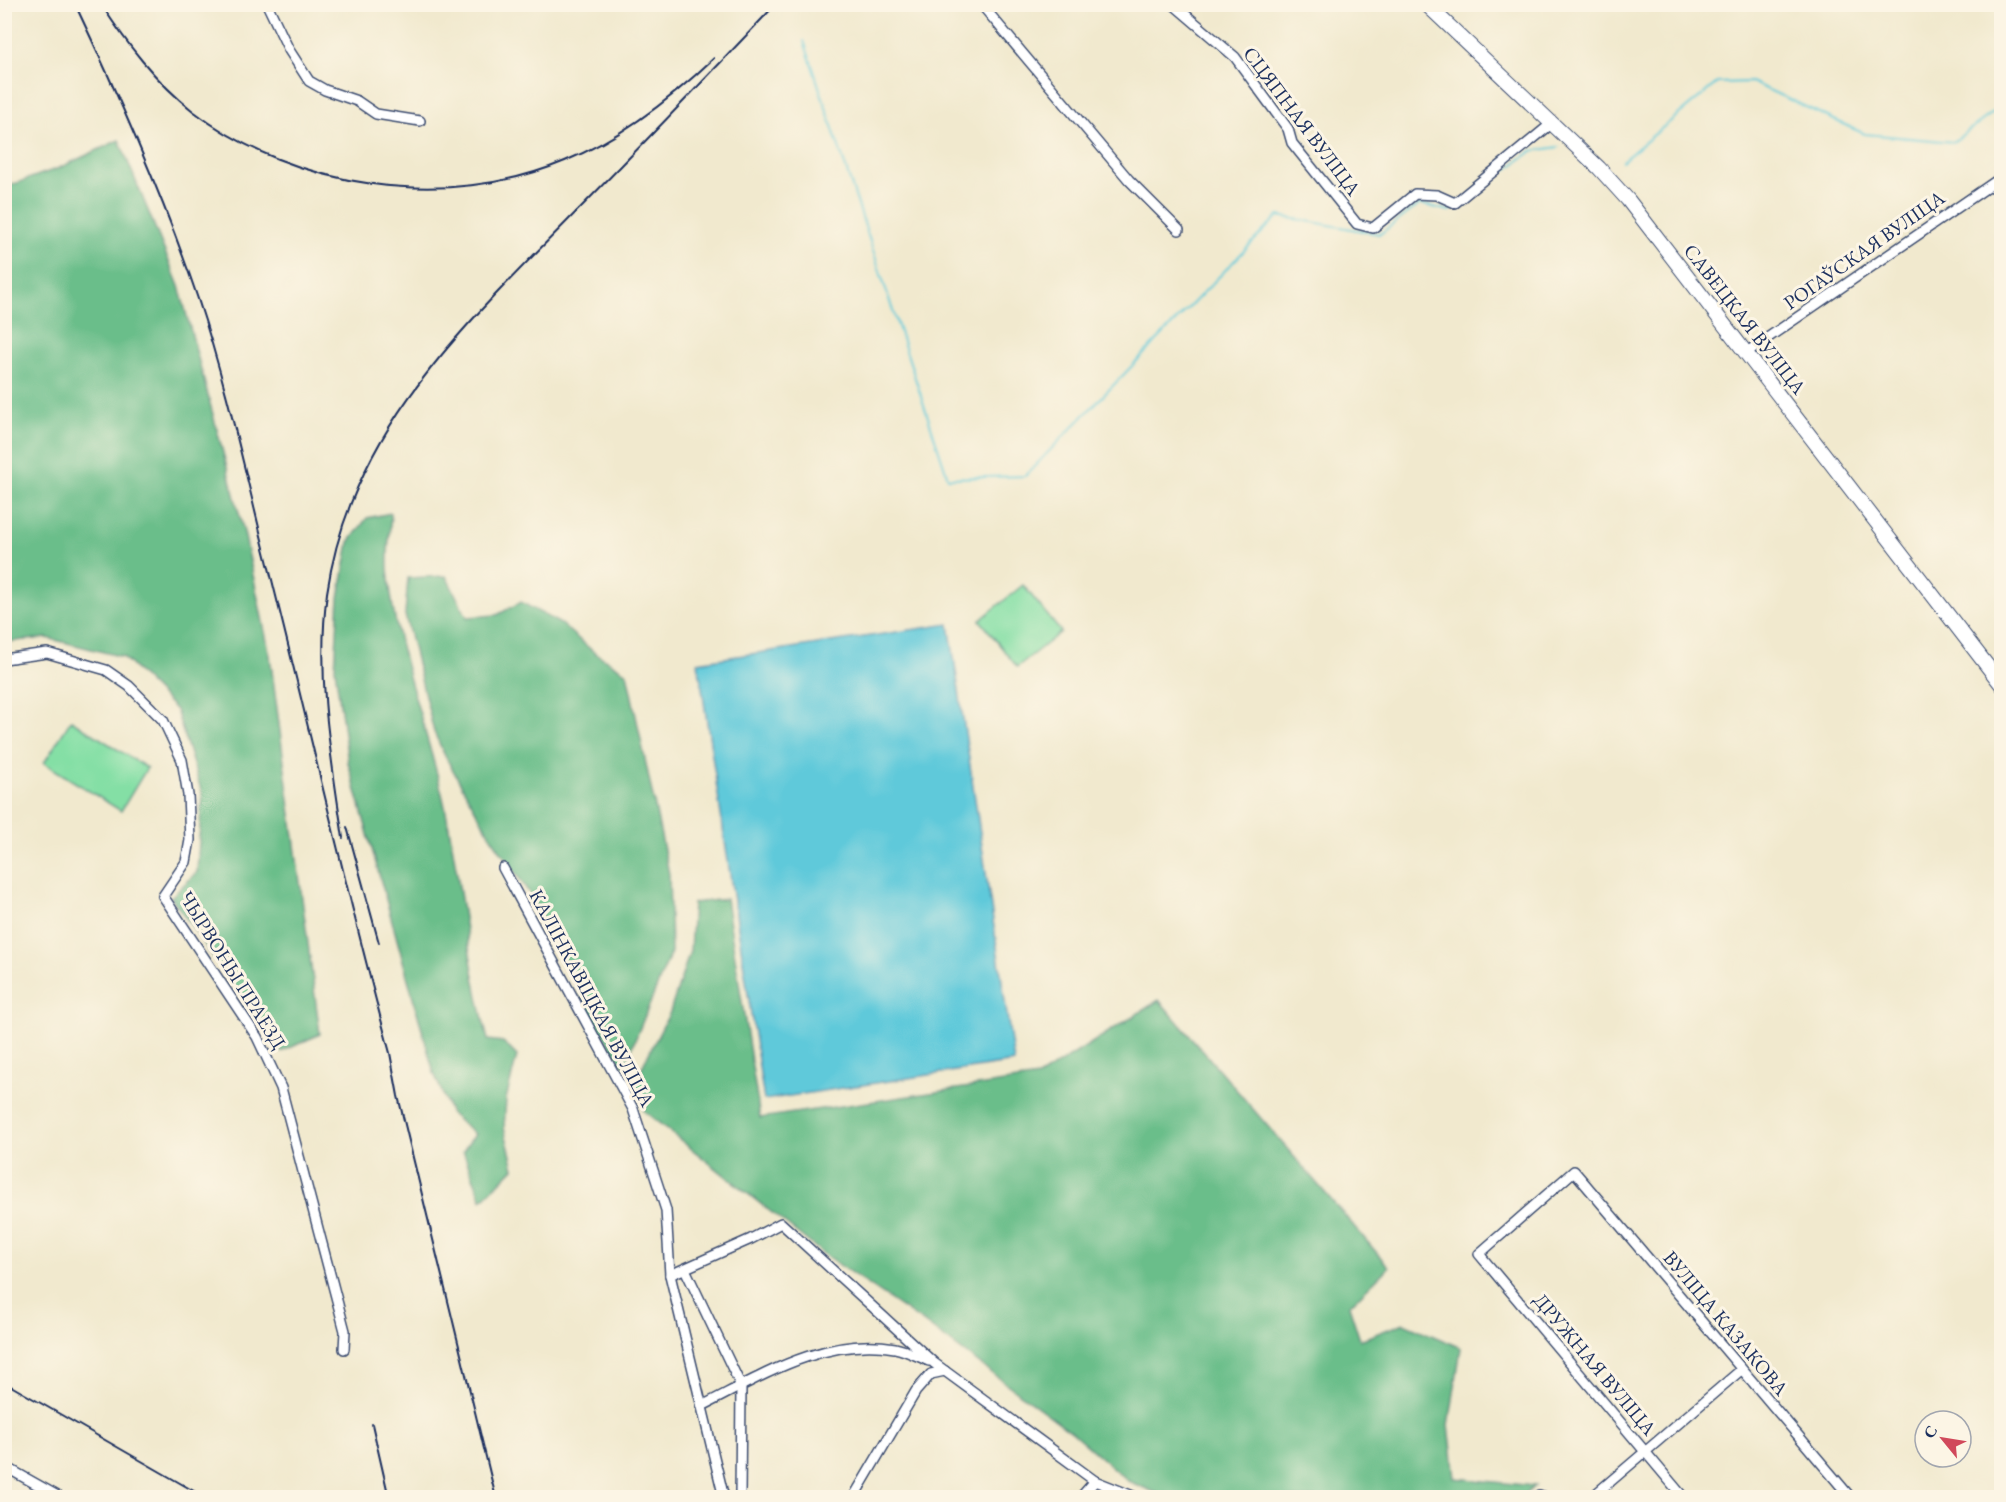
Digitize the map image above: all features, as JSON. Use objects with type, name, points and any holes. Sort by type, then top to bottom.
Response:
[{"type":"main road","name":"САВЕЦКАЯ ВУЛІЦА","points":[[1426,4],[1628,200],[2001,685]]},
{"type":"street","points":[[267,4],[289,50],[309,81],[325,90],[357,101],[376,114],[420,121]]},
{"type":"street","points":[[981,4],[1129,180],[1179,230]]},
{"type":"street","name":"СЦЯПНАЯ ВУЛІЦА","points":[[1173,4],[1235,57],[1288,129],[1292,143],[1357,224],[1373,228],[1415,194],[1437,195],[1455,202],[1551,124]]},
{"type":"street","name":"РОГАЎСКАЯ ВУЛІЦА","points":[[1747,352],[2001,177]]},
{"type":"street","name":"ЧЫРВОНЫ ПРАЕЗД","points":[[4,659],[47,653],[106,670],[151,705],[164,720],[176,743],[182,760],[188,795],[189,855],[163,896],[257,1037],[281,1088],[345,1331],[344,1348]]},
{"type":"street","name":"КАЛІНКАВІЦКАЯ ВУЛІЦА","points":[[503,868],[633,1109],[666,1210],[670,1275],[724,1497]]},
{"type":"street","name":"ДРУЖНАЯ ВУЛІЦА","points":[[1574,1172],[1479,1254],[1684,1497]]},
{"type":"street","name":"ВУЛІЦА КАЗАКОВА","points":[[1574,1172],[1851,1497]]},
{"type":"street","points":[[670,1275],[752,1239],[781,1223],[934,1363],[1095,1481],[1135,1497]]},
{"type":"street","points":[[685,1269],[741,1386],[740,1497]]},
{"type":"street","points":[[702,1406],[799,1357],[852,1347],[895,1348],[934,1363]]},
{"type":"street","points":[[1591,1497],[1646,1453],[1741,1370]]},
{"type":"street","points":[[854,1497],[916,1391],[931,1374],[945,1371]]},
{"type":"street","points":[[4,1466],[61,1497]]},
{"type":"street","points":[[1080,1497],[1095,1481]]},
{"type":"street","points":[[1536,1497],[1549,1497]]},
{"type":"green space","points":[[119,140],[179,286],[244,532],[270,656],[320,1034],[281,1052],[171,897],[197,872],[202,793],[176,710],[123,657],[47,638],[5,642],[5,187],[59,168]]},
{"type":"green space","points":[[391,513],[388,568],[391,599],[404,659],[445,807],[481,1011],[488,1040],[503,1042],[517,1056],[506,1099],[504,1128],[514,1168],[482,1200],[463,1151],[475,1134],[451,1114],[434,1073],[348,762],[335,668],[339,598],[349,542],[367,518]]},
{"type":"green space","points":[[446,576],[467,617],[497,615],[521,602],[561,624],[595,653],[627,673],[669,874],[671,952],[624,1067],[591,1018],[558,944],[528,891],[491,837],[434,732],[405,615],[408,578]]},
{"type":"green space","points":[[1023,585],[1061,632],[1017,667],[980,620]]},
{"type":"green space","points":[[71,720],[147,768],[121,811],[44,763]]},
{"type":"green space","points":[[726,899],[760,1118],[1038,1077],[1159,1000],[1389,1267],[1349,1306],[1360,1340],[1404,1323],[1461,1348],[1449,1425],[1455,1478],[1535,1486],[1520,1498],[1168,1498],[1128,1481],[1073,1433],[923,1322],[825,1255],[644,1111],[634,1083],[670,1012],[690,951],[693,903]]},
{"type":"water","points":[[949,624],[1014,1062],[764,1100],[698,662]]},
{"type":"waterway","points":[[804,41],[948,478],[1025,476],[1278,216],[1380,234],[1420,204],[1450,211],[1456,206]]},
{"type":"waterway","points":[[1622,161],[1717,83],[1751,82],[1865,134],[1953,142],[2002,106]]},
{"type":"waterway","points":[[1473,194],[1532,151],[1559,147]]},
{"type":"railway","points":[[75,4],[156,187],[185,261],[217,360],[390,1053],[398,1096],[496,1498]]},
{"type":"railway","points":[[101,4],[142,61],[166,87],[193,111],[233,138],[277,159],[324,174],[373,184],[422,188],[471,185],[519,176],[565,161],[606,141],[644,117],[714,58]]},
{"type":"railway","points":[[343,838],[326,716],[324,624],[327,593],[340,533],[361,479],[389,428],[421,380],[458,335],[776,4]]},
{"type":"railway","points":[[347,827],[379,943]]},
{"type":"railway","points":[[4,1382],[206,1498]]},
{"type":"railway","points":[[372,1424],[389,1498]]}]
